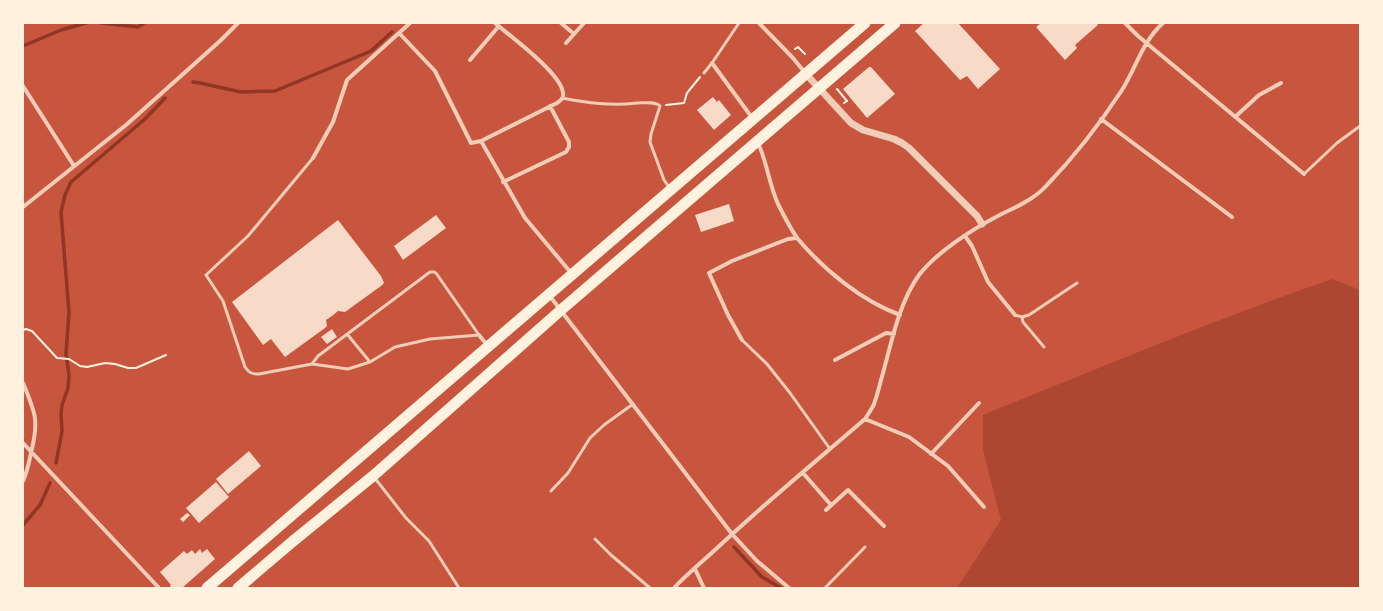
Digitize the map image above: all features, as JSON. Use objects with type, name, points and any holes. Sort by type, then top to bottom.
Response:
[{"type":"highway","points":[[207,588],[865,23]]},
{"type":"highway","points":[[238,588],[373,476],[561,310],[895,23]]},
{"type":"street","points":[[23,207],[138,114],[238,23]]},
{"type":"street","points":[[313,158],[333,122],[347,80],[400,34],[410,23]]},
{"type":"street","points":[[562,23],[574,34]]},
{"type":"street","points":[[566,43],[584,23]]},
{"type":"street","points":[[759,23],[793,58],[819,89],[851,123],[863,130],[894,139],[909,148],[977,216],[982,224]]},
{"type":"street","points":[[1125,23],[1146,43],[1304,174]]},
{"type":"street","points":[[674,588],[685,576],[695,569],[732,534],[865,419],[874,404],[906,297],[919,275],[938,256],[982,224],[1017,206],[1046,186],[1111,106],[1131,74],[1146,43],[1154,31],[1163,23]]},
{"type":"street","points":[[400,34],[435,71],[471,143],[481,141],[560,101],[562,98],[563,95],[561,87],[546,66],[497,25],[470,60]]},
{"type":"street","points":[[712,63],[753,119]]},
{"type":"street","points":[[1235,117],[1259,96],[1281,83]]},
{"type":"street","points":[[23,86],[74,166]]},
{"type":"street","points":[[503,182],[566,152],[569,147],[569,142],[550,106]]},
{"type":"street","points":[[1101,119],[1232,217]]},
{"type":"street","points":[[481,141],[503,182],[530,226],[572,274]]},
{"type":"street","points":[[757,141],[762,152],[778,204],[797,238],[832,275],[884,309],[900,315]]},
{"type":"street","points":[[965,236],[972,246],[988,282],[1015,315]]},
{"type":"street","points":[[742,340],[728,315],[709,273],[732,261],[788,239],[797,238]]},
{"type":"street","points":[[548,294],[732,534],[757,561],[789,588]]},
{"type":"street","points":[[835,360],[886,333],[894,334]]},
{"type":"street","points":[[479,335],[488,346]]},
{"type":"street","points":[[23,383],[33,408],[36,424],[36,433],[32,453],[23,481]]},
{"type":"street","points":[[931,454],[979,403]]},
{"type":"street","points":[[865,419],[909,437],[948,466],[984,507]]},
{"type":"street","points":[[23,443],[159,588]]},
{"type":"street","points":[[803,473],[832,505]]},
{"type":"street","points":[[826,510],[848,490],[884,526]]},
{"type":"street","points":[[695,569],[704,588]]},
{"type":"lane","points":[[704,73],[739,23]]},
{"type":"lane","points":[[562,98],[596,104],[614,105],[647,102],[658,104],[660,106],[650,142],[664,180],[671,189]]},
{"type":"lane","points":[[1304,174],[1337,143],[1360,126]]},
{"type":"lane","points":[[313,158],[248,236],[206,275],[222,300],[245,367],[248,371],[259,374],[312,364],[348,369],[370,362],[388,350],[407,344],[442,337],[479,335]]},
{"type":"lane","points":[[312,364],[318,356],[430,272],[436,273],[479,335]]},
{"type":"lane","points":[[1015,315],[1022,317],[1029,315],[1077,282]]},
{"type":"lane","points":[[1022,317],[1023,322],[1044,347]]},
{"type":"lane","points":[[347,334],[370,362]]},
{"type":"lane","points":[[742,340],[767,364],[790,392],[830,449]]},
{"type":"lane","points":[[551,491],[568,473],[590,438],[604,425],[633,404]]},
{"type":"lane","points":[[373,476],[406,518],[429,541],[459,588]]},
{"type":"lane","points":[[595,538],[611,555],[650,588]]},
{"type":"lane","points":[[825,588],[865,547]]},
{"type":"path","points":[[796,49],[798,46],[805,54]]},
{"type":"path","points":[[660,106],[684,103],[688,93],[704,73]]},
{"type":"path","points":[[837,89],[847,101],[844,103]]},
{"type":"path","points":[[23,330],[26,329],[32,331],[57,358],[69,359],[80,366],[87,367],[105,363],[128,368],[136,368],[166,355]]},
{"type":"shaded area","points":[[1332,279],[1360,290],[1360,588],[957,588],[1001,520],[983,450],[983,415],[1200,328]]},
{"type":"building","points":[[924,23],[958,23],[1000,69],[978,89],[967,76],[960,80],[915,31]]},
{"type":"building","points":[[1041,23],[1096,23],[1098,25],[1075,45],[1077,48],[1065,60],[1036,27]]},
{"type":"building","points":[[869,67],[871,67],[895,94],[867,118],[843,89]]},
{"type":"building","points":[[713,97],[717,102],[719,100],[731,115],[714,130],[697,110]]},
{"type":"building","points":[[729,204],[734,221],[701,232],[695,215]]},
{"type":"building","points":[[436,215],[446,228],[403,260],[394,246]]},
{"type":"building","points":[[338,220],[381,276],[384,283],[345,312],[338,311],[326,320],[327,326],[325,328],[285,357],[271,339],[263,345],[232,302]]},
{"type":"building","points":[[332,329],[337,337],[327,344],[321,337]]},
{"type":"building","points":[[249,451],[261,466],[228,494],[216,479]]},
{"type":"building","points":[[216,482],[229,497],[199,523],[186,508]]},
{"type":"building","points":[[187,513],[190,515],[183,522],[180,519]]},
{"type":"building","points":[[200,549],[202,553],[207,549],[215,559],[182,588],[171,588],[171,585],[160,572],[184,551],[187,554],[192,550],[195,554]]},
{"type":"waterway","points":[[23,46],[61,30],[86,23]]},
{"type":"waterway","points":[[101,23],[138,27],[144,23]]},
{"type":"waterway","points":[[193,82],[241,92],[275,91],[371,51],[392,32]]},
{"type":"waterway","points":[[56,463],[62,431],[62,405],[68,388],[69,375],[66,354],[69,313],[61,212],[65,195],[71,182],[145,119],[165,98]]},
{"type":"waterway","points":[[23,525],[40,505],[50,483]]},
{"type":"waterway","points":[[734,547],[762,577],[781,588]]}]
